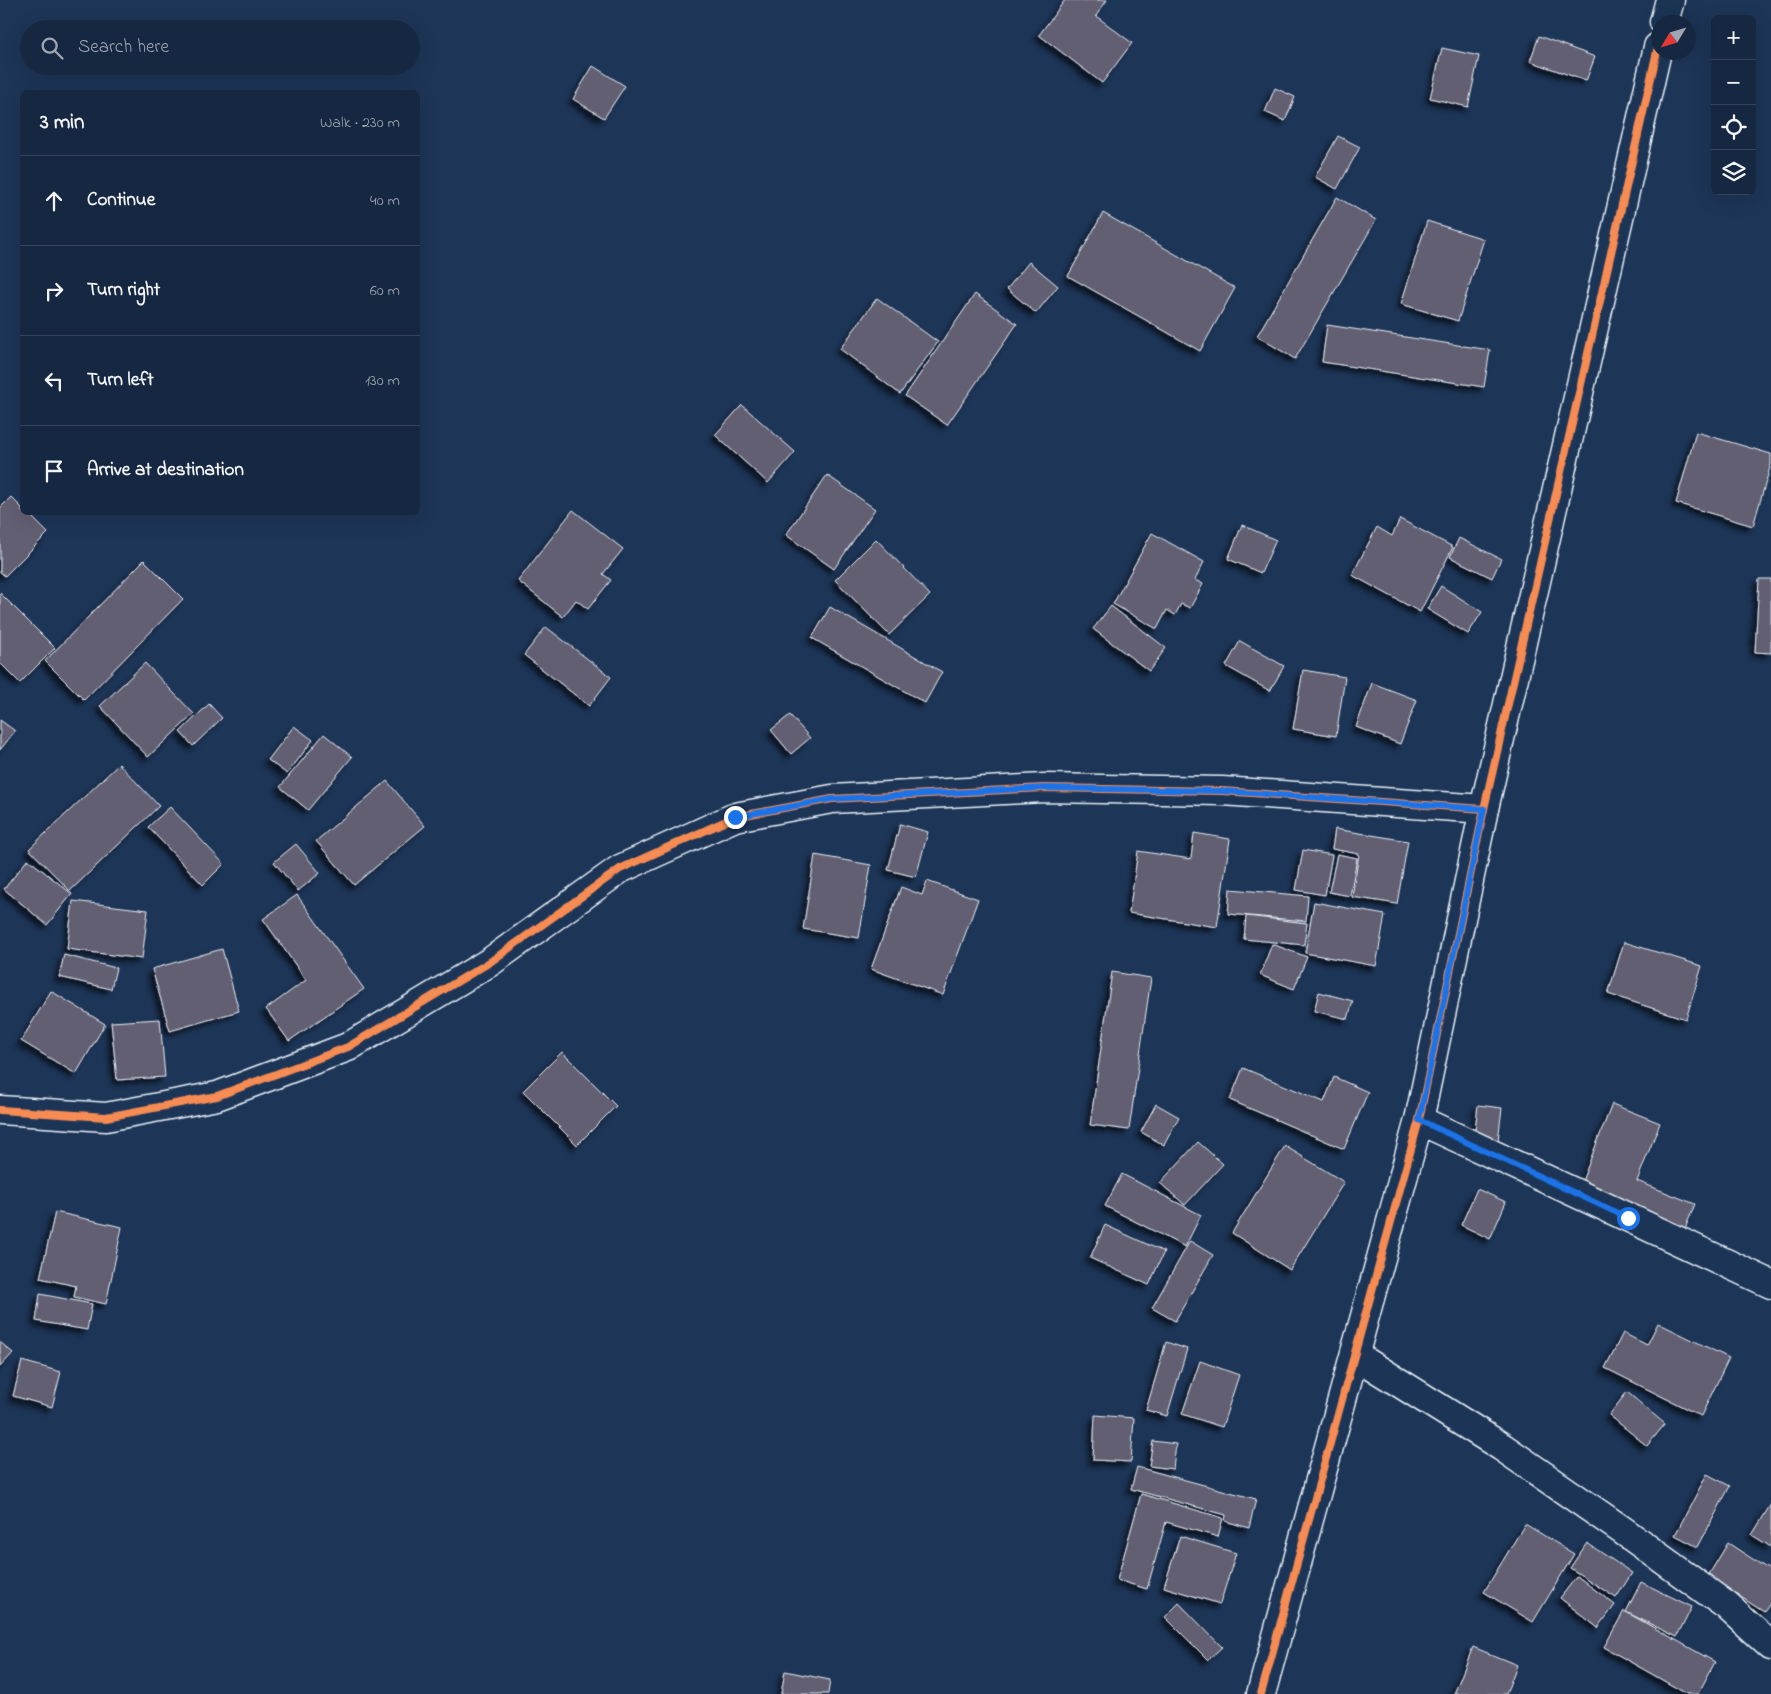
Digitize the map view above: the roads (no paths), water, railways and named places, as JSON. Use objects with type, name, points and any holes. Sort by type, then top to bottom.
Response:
[{"type":"street","points":[[1666,15],[1670,0]]},
{"type":"street","points":[[1261,1694],[1419,1120],[1484,809],[1655,60]]},
{"type":"street","points":[[0,1110],[96,1116],[115,1115],[217,1096],[348,1047],[490,962],[620,869],[735,817],[832,799],[1044,788],[1222,791],[1484,809]]},
{"type":"street","points":[[1419,1120],[1771,1284]]},
{"type":"street","points":[[1355,1355],[1502,1447],[1606,1519],[1727,1606],[1771,1646]]}]
